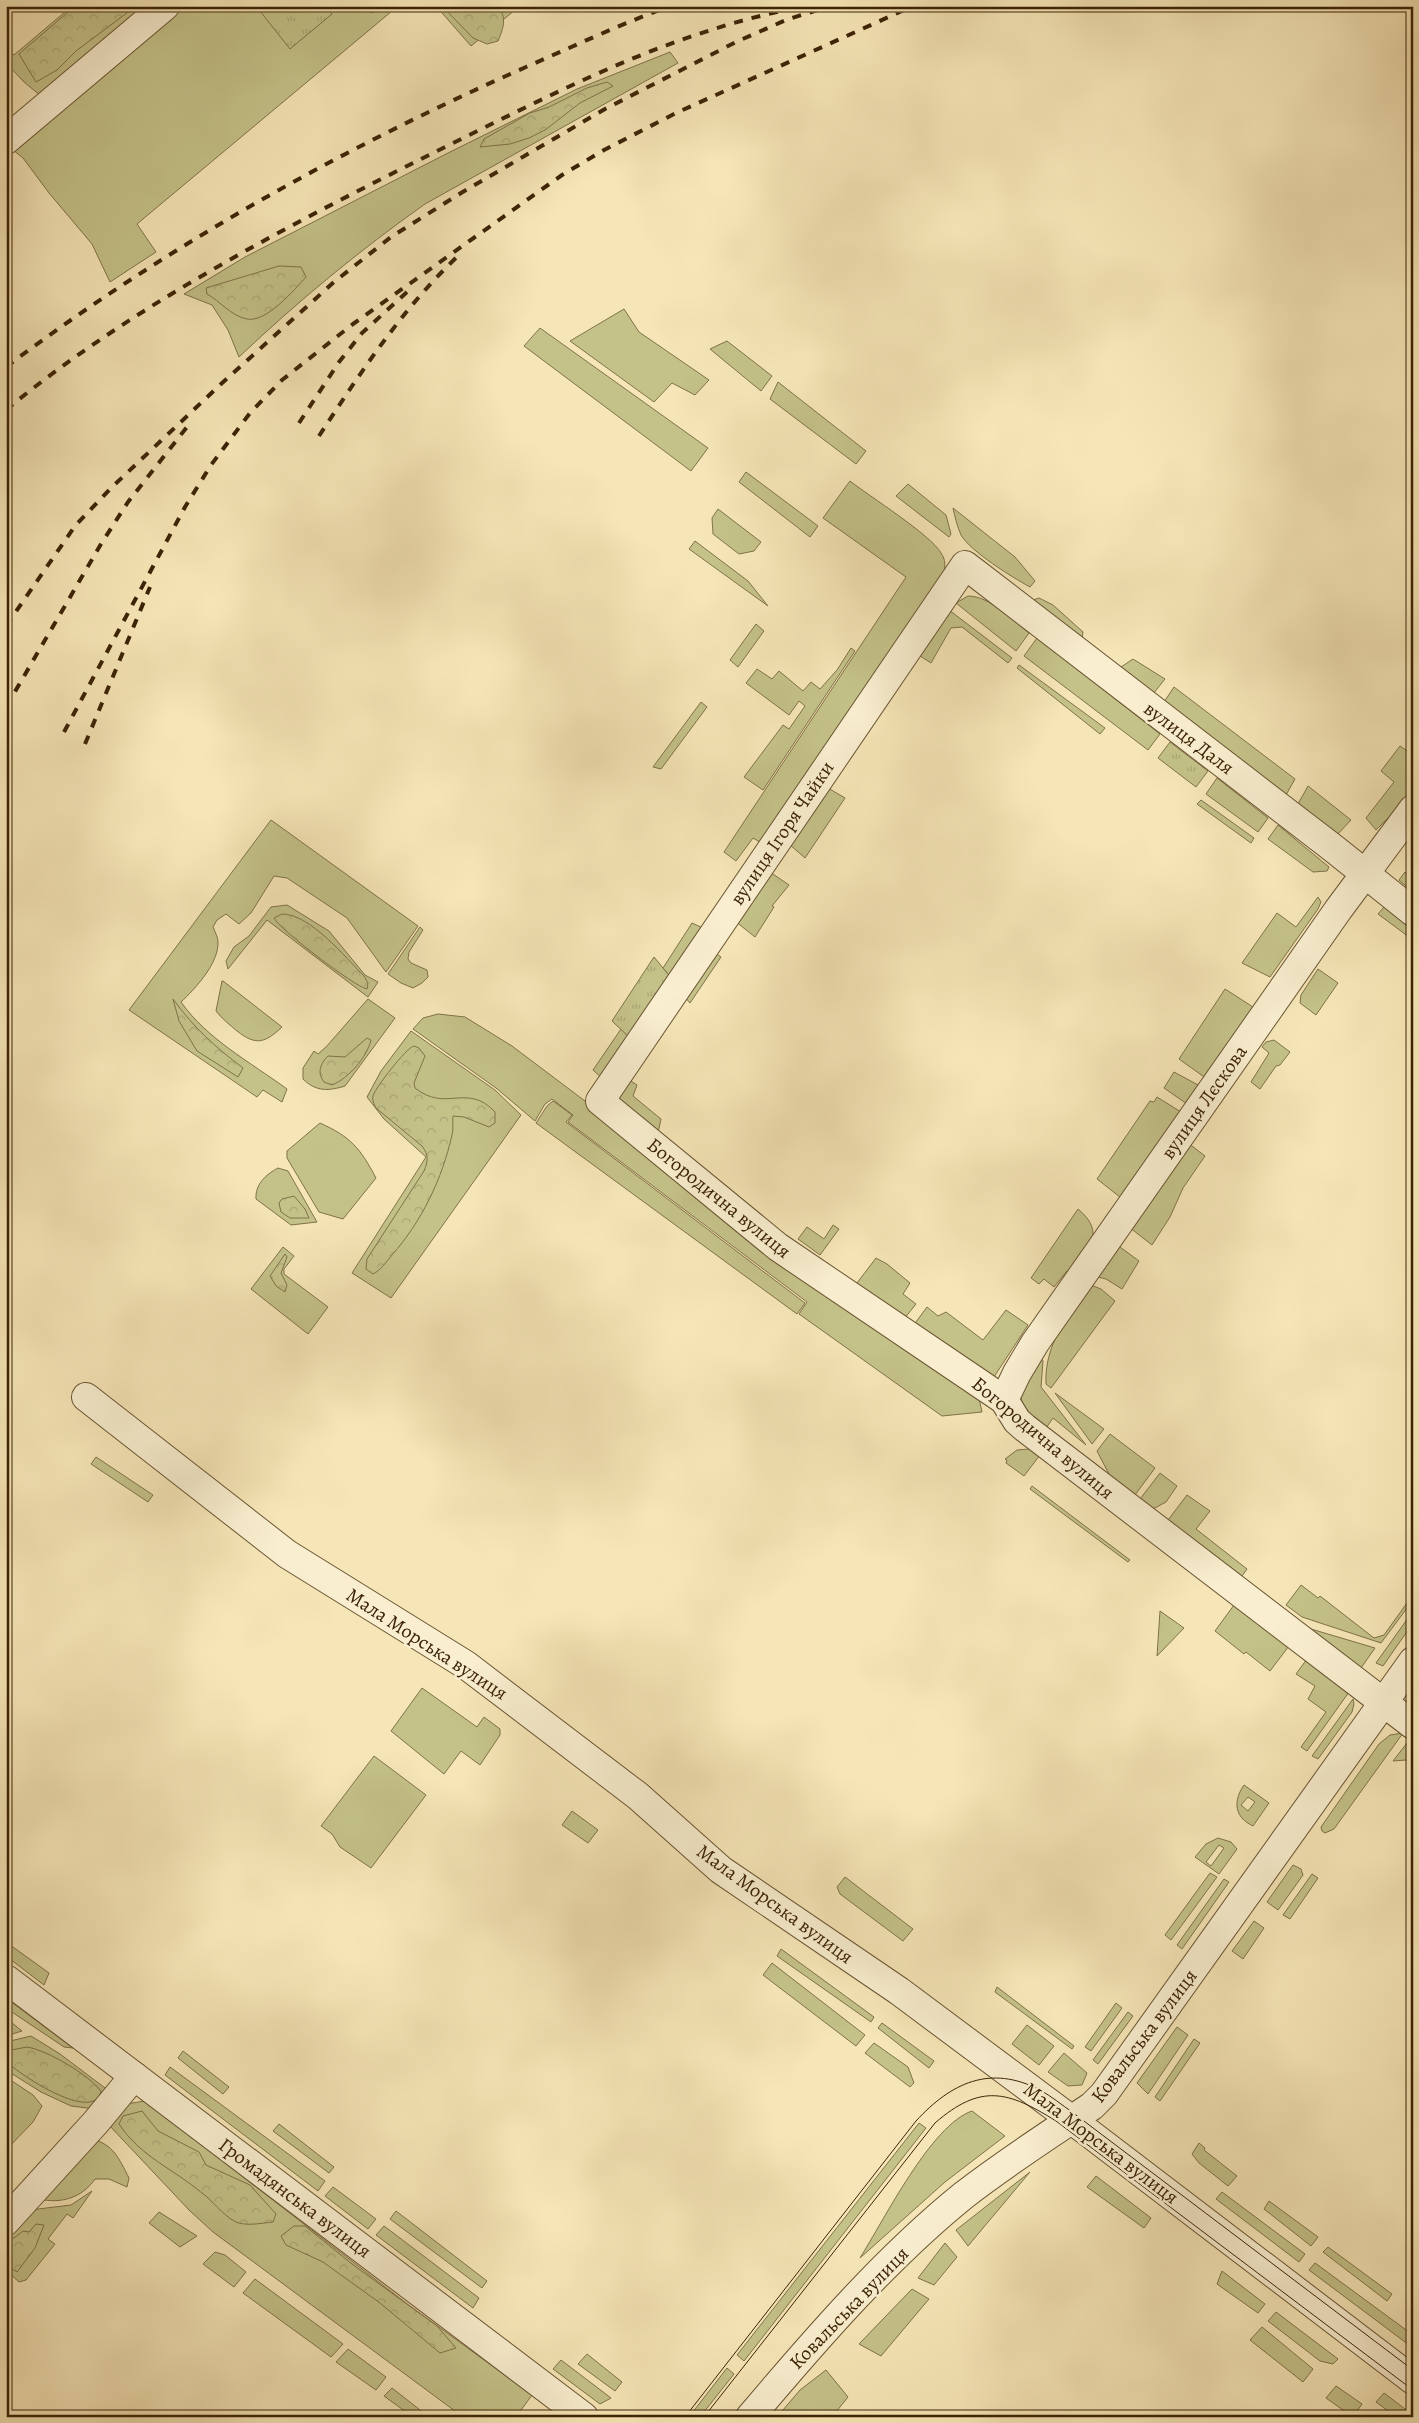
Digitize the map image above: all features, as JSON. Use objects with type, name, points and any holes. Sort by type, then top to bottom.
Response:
[{"type":"street","points":[[6,140],[165,6]]},
{"type":"street","name":"вулиця Даля","points":[[965,565],[1413,912]]},
{"type":"street","name":"вулиця Ігоря Чайки","points":[[600,1101],[965,565]]},
{"type":"street","name":"вулиця Лєскова","points":[[1004,1400],[1035,1343],[1364,874],[1413,809]]},
{"type":"street","name":"Богородична вулиця","points":[[600,1101],[778,1247],[1004,1400],[1017,1421],[1025,1428],[1413,1725]]},
{"type":"street","name":"Мала Морська вулиця","points":[[86,1397],[288,1554],[466,1665],[638,1796],[721,1870],[899,1991],[1072,2120],[1413,2380]]},
{"type":"street","name":"Ковальська вулиця","points":[[750,2417],[816,2339],[921,2234],[964,2196],[1092,2106],[1115,2081],[1413,1661]]},
{"type":"street","name":"Громадянська вулиця","points":[[6,1979],[584,2417]]},
{"type":"street","points":[[6,2221],[96,2122],[134,2076]]},
{"type":"green space","points":[[72,6],[149,6],[41,96],[6,63],[6,54],[10,51],[14,55]]},
{"type":"green space","points":[[75,6],[136,6],[76,51],[57,70],[36,82],[19,54]]},
{"type":"green space","points":[[186,6],[398,6],[137,224],[156,252],[110,282],[92,244],[49,193],[23,158],[13,150]]},
{"type":"green space","points":[[256,6],[325,6],[332,14],[290,49]]},
{"type":"green space","points":[[366,6],[390,6],[371,13]]},
{"type":"green space","points":[[436,6],[520,6],[471,46]]},
{"type":"green space","points":[[442,6],[454,6],[459,9],[467,6],[497,6],[503,19],[503,28],[498,41],[487,44],[473,38]]},
{"type":"green space","points":[[670,52],[678,63],[425,204],[329,277],[239,357],[228,330],[212,305],[184,294],[245,257],[446,154],[577,89]]},
{"type":"green space","points":[[607,82],[613,86],[580,103],[545,130],[510,144],[480,147],[484,139],[530,113],[549,107],[587,88]]},
{"type":"green space","points":[[279,266],[301,267],[306,277],[279,304],[263,316],[254,319],[241,317],[207,294],[206,288]]},
{"type":"green space","points":[[624,309],[639,332],[709,380],[695,395],[672,383],[654,402],[570,341]]},
{"type":"green space","points":[[540,328],[708,448],[691,471],[524,346]]},
{"type":"green space","points":[[727,341],[772,376],[761,391],[710,349]]},
{"type":"green space","points":[[778,382],[866,451],[856,464],[770,399]]},
{"type":"green space","points":[[746,472],[818,526],[810,537],[739,482]]},
{"type":"green space","points":[[850,481],[913,526],[935,545],[944,558],[944,575],[763,844],[753,838],[736,861],[724,852],[906,577],[823,518]]},
{"type":"green space","points":[[908,484],[946,515],[951,534],[949,537],[896,496]]},
{"type":"green space","points":[[953,508],[1015,557],[1035,581],[1030,587],[992,564],[966,542],[956,522]]},
{"type":"green space","points":[[718,509],[761,542],[754,551],[739,554],[713,534],[712,518]]},
{"type":"green space","points":[[695,541],[748,581],[768,606],[689,549]]},
{"type":"green space","points":[[968,596],[976,597],[992,604],[1029,633],[1016,651],[956,603]]},
{"type":"green space","points":[[1039,598],[1053,605],[1083,632],[1082,640],[1030,601]]},
{"type":"green space","points":[[949,610],[1012,658],[1008,663],[962,627],[951,628],[931,663],[917,654]]},
{"type":"green space","points":[[756,624],[764,631],[738,667],[730,660]]},
{"type":"green space","points":[[1037,638],[1160,734],[1148,750],[1024,656]]},
{"type":"green space","points":[[851,648],[855,651],[763,790],[744,777],[783,725],[789,729],[805,706],[799,701],[789,715],[746,683],[757,669],[772,679],[779,671],[803,691],[811,682],[820,689],[837,670]]},
{"type":"green space","points":[[1133,659],[1165,679],[1153,694],[1118,669]]},
{"type":"green space","points":[[1019,665],[1105,728],[1100,734],[1017,668]]},
{"type":"green space","points":[[1174,687],[1295,779],[1286,795],[1164,702]]},
{"type":"green space","points":[[701,702],[707,707],[661,769],[653,767]]},
{"type":"green space","points":[[1170,742],[1208,771],[1196,787],[1158,758]]},
{"type":"green space","points":[[1400,746],[1413,755],[1413,793],[1376,830],[1366,818],[1394,782],[1381,771]]},
{"type":"green space","points":[[1217,778],[1268,818],[1258,832],[1206,794]]},
{"type":"green space","points":[[1308,786],[1351,820],[1337,835],[1298,804]]},
{"type":"green space","points":[[828,788],[845,798],[805,858],[789,844]]},
{"type":"green space","points":[[1201,800],[1254,838],[1251,843],[1197,804]]},
{"type":"green space","points":[[271,820],[418,926],[386,972],[347,918],[287,878],[274,876],[251,913],[239,924],[226,914],[217,920],[213,927],[218,942],[215,958],[199,983],[181,1002],[216,1039],[287,1089],[282,1102],[263,1090],[257,1097],[129,1010]]},
{"type":"green space","points":[[1278,825],[1329,867],[1327,871],[1313,872],[1268,839]]},
{"type":"green space","points":[[770,872],[789,885],[772,906],[774,907],[755,937],[735,921]]},
{"type":"green space","points":[[1405,872],[1413,878],[1413,892],[1399,880]]},
{"type":"green space","points":[[1318,897],[1321,902],[1318,909],[1270,977],[1242,963],[1277,913],[1296,927]]},
{"type":"green space","points":[[287,905],[329,931],[365,975],[378,982],[368,997],[267,920],[228,969],[226,961],[234,947],[249,936],[271,907]]},
{"type":"green space","points":[[1385,906],[1413,927],[1413,940],[1378,914]]},
{"type":"green space","points":[[282,914],[304,921],[326,938],[364,976],[368,983],[367,989],[348,979],[302,945],[274,918]]},
{"type":"green space","points":[[692,923],[705,929],[672,979],[663,968]]},
{"type":"green space","points":[[420,927],[423,930],[409,952],[408,959],[411,963],[427,970],[428,977],[413,988],[401,983],[388,974]]},
{"type":"green space","points":[[714,952],[721,957],[690,1003],[683,995]]},
{"type":"green space","points":[[654,957],[672,979],[631,1039],[612,1021]]},
{"type":"green space","points":[[1318,969],[1338,983],[1316,1015],[1300,1003],[1301,995]]},
{"type":"green space","points":[[222,981],[282,1027],[260,1041],[250,1039],[237,1031],[216,1011]]},
{"type":"green space","points":[[1225,989],[1253,1007],[1207,1079],[1179,1059]]},
{"type":"green space","points":[[173,999],[205,1036],[243,1068],[238,1077],[197,1051],[179,1021]]},
{"type":"green space","points":[[368,999],[395,1018],[345,1086],[323,1089],[308,1083],[303,1079],[303,1068],[314,1051],[318,1054],[326,1047]]},
{"type":"green space","points":[[438,1014],[465,1017],[512,1046],[979,1398],[982,1412],[942,1416],[799,1314],[807,1302],[568,1122],[573,1115],[552,1099],[545,1104],[535,1121],[496,1088],[413,1029],[423,1018]]},
{"type":"green space","points":[[621,1029],[631,1039],[603,1079],[593,1070]]},
{"type":"green space","points":[[411,1031],[495,1090],[521,1115],[391,1298],[352,1273],[426,1157],[384,1119],[367,1097],[381,1071]]},
{"type":"green space","points":[[367,1038],[371,1040],[369,1047],[351,1072],[332,1085],[324,1082],[320,1069],[328,1056],[345,1057]]},
{"type":"green space","points":[[1274,1040],[1290,1052],[1280,1065],[1276,1066],[1260,1089],[1251,1082],[1269,1053],[1262,1047],[1266,1042]]},
{"type":"green space","points":[[414,1046],[419,1048],[425,1056],[414,1083],[415,1088],[426,1095],[437,1098],[466,1098],[485,1103],[495,1112],[495,1123],[489,1127],[464,1117],[453,1116],[453,1132],[448,1151],[430,1199],[403,1242],[383,1266],[373,1274],[366,1269],[367,1259],[424,1171],[427,1161],[426,1152],[422,1146],[376,1108],[373,1099],[379,1085],[392,1068]]},
{"type":"green space","points":[[1174,1072],[1200,1086],[1187,1104],[1164,1088]]},
{"type":"green space","points":[[626,1078],[637,1085],[633,1096],[661,1119],[658,1133],[620,1103],[617,1094]]},
{"type":"green space","points":[[1157,1097],[1181,1112],[1126,1197],[1120,1197],[1097,1179],[1150,1101],[1154,1102]]},
{"type":"green space","points":[[553,1101],[572,1115],[566,1122],[805,1303],[797,1314],[536,1123],[547,1106]]},
{"type":"green space","points":[[320,1123],[340,1133],[354,1144],[376,1178],[343,1219],[319,1212],[287,1158],[287,1151]]},
{"type":"green space","points":[[1188,1143],[1205,1156],[1183,1188],[1170,1217],[1152,1245],[1129,1227]]},
{"type":"green space","points":[[278,1168],[288,1171],[317,1222],[291,1225],[256,1199],[259,1185],[269,1174]]},
{"type":"green space","points":[[294,1196],[305,1209],[309,1218],[290,1218],[281,1212],[279,1203],[282,1199]]},
{"type":"green space","points":[[1078,1209],[1092,1226],[1092,1241],[1088,1249],[1071,1273],[1067,1271],[1054,1287],[1044,1279],[1039,1284],[1031,1278]]},
{"type":"green space","points":[[833,1225],[839,1229],[820,1255],[798,1239],[807,1227],[824,1239]]},
{"type":"green space","points":[[1116,1244],[1139,1261],[1122,1289],[1106,1279],[1094,1276]]},
{"type":"green space","points":[[283,1247],[294,1256],[284,1269],[284,1274],[328,1307],[308,1334],[251,1289]]},
{"type":"green space","points":[[285,1254],[287,1257],[281,1273],[287,1285],[285,1292],[276,1286],[270,1276]]},
{"type":"green space","points":[[876,1258],[887,1264],[910,1283],[903,1294],[916,1304],[904,1319],[857,1283]]},
{"type":"green space","points":[[1088,1284],[1101,1289],[1115,1301],[1051,1388],[1046,1384],[1046,1370],[1053,1344],[1065,1319]]},
{"type":"green space","points":[[927,1307],[938,1316],[946,1312],[983,1340],[1006,1310],[1028,1325],[992,1380],[913,1326]]},
{"type":"green space","points":[[1039,1355],[1043,1361],[1041,1387],[1086,1445],[1053,1418],[1046,1428],[1034,1418],[1022,1402],[1022,1388]]},
{"type":"green space","points":[[1055,1393],[1104,1429],[1092,1444]]},
{"type":"green space","points":[[1110,1434],[1155,1468],[1135,1495],[1110,1476],[1097,1451]]},
{"type":"green space","points":[[1029,1449],[1040,1455],[1024,1476],[1006,1463],[1007,1460],[1005,1459],[1017,1450]]},
{"type":"green space","points":[[96,1457],[153,1495],[148,1502],[91,1464]]},
{"type":"green space","points":[[1160,1473],[1177,1486],[1166,1502],[1153,1509],[1140,1499]]},
{"type":"green space","points":[[1032,1486],[1130,1560],[1128,1562],[1030,1489]]},
{"type":"green space","points":[[1187,1495],[1210,1511],[1196,1529],[1247,1569],[1242,1576],[1168,1520]]},
{"type":"green space","points":[[1301,1585],[1318,1598],[1320,1596],[1374,1638],[1384,1635],[1412,1596],[1413,1600],[1381,1643],[1302,1617],[1286,1605]]},
{"type":"green space","points":[[1234,1605],[1289,1646],[1270,1671],[1246,1652],[1244,1654],[1215,1631]]},
{"type":"green space","points":[[1160,1611],[1184,1628],[1157,1656]]},
{"type":"green space","points":[[1413,1611],[1413,1623],[1383,1666],[1376,1663]]},
{"type":"green space","points":[[1311,1629],[1375,1648],[1361,1668]]},
{"type":"green space","points":[[1307,1659],[1349,1692],[1307,1751],[1301,1747],[1326,1712],[1308,1699],[1315,1686],[1296,1674]]},
{"type":"green space","points":[[422,1688],[477,1727],[484,1717],[500,1729],[500,1735],[480,1765],[461,1751],[444,1774],[391,1731]]},
{"type":"green space","points":[[1353,1699],[1352,1712],[1318,1759],[1312,1756]]},
{"type":"green space","points":[[1403,1733],[1334,1829],[1325,1833],[1322,1831],[1321,1827],[1379,1744],[1390,1735]]},
{"type":"green space","points":[[1407,1743],[1413,1743],[1413,1766],[1406,1760],[1393,1761]]},
{"type":"green space","points":[[374,1756],[426,1795],[371,1868],[340,1847],[332,1834],[321,1826]]},
{"type":"green space","points":[[1244,1785],[1269,1803],[1253,1826],[1242,1818],[1237,1808],[1240,1791]],"holes":[[[1248,1797],[1255,1802],[1248,1811],[1241,1805]]]},
{"type":"green space","points":[[572,1811],[598,1830],[588,1843],[562,1825]]},
{"type":"green space","points":[[1218,1838],[1231,1842],[1237,1849],[1219,1874],[1195,1857],[1206,1844]],"holes":[[[1219,1845],[1224,1848],[1211,1866],[1206,1862]]]},
{"type":"green space","points":[[1293,1865],[1301,1869],[1303,1875],[1278,1910],[1267,1902]]},
{"type":"green space","points":[[1210,1873],[1217,1877],[1171,1940],[1165,1935]]},
{"type":"green space","points":[[1312,1874],[1318,1878],[1290,1919],[1283,1915]]},
{"type":"green space","points":[[845,1877],[913,1929],[903,1941],[840,1894],[837,1887]]},
{"type":"green space","points":[[1224,1879],[1229,1882],[1182,1949],[1177,1945]]},
{"type":"green space","points":[[1254,1921],[1264,1928],[1243,1959],[1232,1951]]},
{"type":"green space","points":[[6,1942],[49,1973],[44,1985],[6,1956]]},
{"type":"green space","points":[[781,1949],[874,2017],[871,2022],[777,1956]]},
{"type":"green space","points":[[772,1963],[865,2035],[856,2046],[763,1975]]},
{"type":"green space","points":[[997,1987],[1074,2046],[1072,2049],[995,1992]]},
{"type":"green space","points":[[6,1998],[73,2048],[64,2047],[6,2008]]},
{"type":"green space","points":[[1116,2003],[1122,2008],[1091,2051],[1085,2047]]},
{"type":"green space","points":[[1128,2012],[1133,2016],[1098,2064],[1093,2060]]},
{"type":"green space","points":[[6,2018],[22,2031],[6,2036]]},
{"type":"green space","points":[[882,2023],[934,2061],[929,2068],[878,2028]]},
{"type":"green space","points":[[1027,2025],[1054,2046],[1039,2065],[1012,2044]]},
{"type":"green space","points":[[1177,2027],[1188,2035],[1148,2094],[1137,2083]]},
{"type":"green space","points":[[31,2036],[60,2054],[109,2091],[95,2109],[71,2106],[41,2092],[6,2070],[6,2042]]},
{"type":"green space","points":[[1194,2039],[1200,2043],[1160,2101],[1155,2097]]},
{"type":"green space","points":[[874,2043],[908,2067],[914,2083],[910,2087],[865,2053]]},
{"type":"green space","points":[[27,2047],[56,2058],[87,2078],[101,2091],[95,2100],[85,2102],[72,2100],[56,2094],[26,2077],[7,2062],[6,2051]]},
{"type":"green space","points":[[183,2051],[229,2087],[223,2094],[178,2058]]},
{"type":"green space","points":[[1064,2053],[1087,2073],[1082,2085],[1068,2086],[1048,2072]]},
{"type":"green space","points":[[170,2067],[325,2181],[318,2191],[165,2075]]},
{"type":"green space","points":[[6,2077],[33,2095],[42,2106],[33,2122],[6,2150]]},
{"type":"green space","points":[[145,2101],[406,2303],[532,2395],[516,2417],[463,2417],[213,2232],[189,2210],[107,2123],[126,2104]]},
{"type":"green space","points":[[142,2111],[158,2131],[199,2152],[206,2165],[250,2185],[276,2214],[273,2222],[248,2224],[234,2221],[191,2184],[147,2154],[119,2124],[123,2116]]},
{"type":"green space","points":[[972,2111],[1005,2136],[945,2182],[860,2258],[895,2198],[925,2154],[956,2120]]},
{"type":"green space","points":[[919,2123],[926,2128],[744,2361],[737,2355]]},
{"type":"green space","points":[[279,2124],[334,2167],[329,2173],[273,2131]]},
{"type":"green space","points":[[91,2139],[99,2141],[115,2153],[129,2178],[127,2187],[109,2179],[95,2179],[84,2191],[70,2198],[55,2201],[39,2199]]},
{"type":"green space","points":[[1199,2143],[1205,2148],[1204,2150],[1237,2176],[1228,2186],[1199,2163],[1192,2154]]},
{"type":"green space","points":[[1030,2172],[968,2246],[956,2230]]},
{"type":"green space","points":[[1096,2176],[1151,2218],[1144,2228],[1087,2187]]},
{"type":"green space","points":[[333,2187],[376,2219],[368,2229],[325,2196]]},
{"type":"green space","points":[[92,2191],[73,2218],[67,2214],[48,2239],[55,2244],[26,2280],[19,2282],[6,2270],[6,2239],[30,2210],[71,2205]]},
{"type":"green space","points":[[1222,2192],[1305,2254],[1299,2262],[1216,2199]]},
{"type":"green space","points":[[1269,2201],[1318,2237],[1311,2246],[1264,2209]]},
{"type":"green space","points":[[396,2211],[487,2281],[482,2288],[390,2219]]},
{"type":"green space","points":[[159,2212],[197,2236],[180,2247],[149,2223]]},
{"type":"green space","points":[[36,2224],[44,2225],[35,2248],[17,2272],[6,2265],[6,2244],[23,2231],[29,2232]]},
{"type":"green space","points":[[294,2226],[305,2226],[352,2264],[437,2326],[456,2348],[440,2353],[380,2303],[323,2262],[286,2245],[281,2236]]},
{"type":"green space","points":[[384,2226],[479,2298],[473,2308],[376,2235]]},
{"type":"green space","points":[[945,2243],[957,2257],[934,2285],[918,2278]]},
{"type":"green space","points":[[1328,2247],[1392,2294],[1387,2301],[1323,2252]]},
{"type":"green space","points":[[215,2252],[225,2255],[246,2272],[234,2287],[203,2264]]},
{"type":"green space","points":[[1315,2263],[1413,2335],[1413,2348],[1309,2270]]},
{"type":"green space","points":[[1222,2271],[1265,2304],[1258,2313],[1217,2284]]},
{"type":"green space","points":[[255,2279],[343,2344],[331,2357],[243,2293]]},
{"type":"green space","points":[[912,2289],[929,2299],[881,2356],[859,2344]]},
{"type":"green space","points":[[1276,2312],[1338,2359],[1333,2364],[1320,2361],[1268,2321]]},
{"type":"green space","points":[[1262,2327],[1313,2369],[1303,2382],[1250,2340]]},
{"type":"green space","points":[[348,2349],[386,2377],[376,2390],[336,2362]]},
{"type":"green space","points":[[587,2354],[622,2382],[615,2391],[578,2364]]},
{"type":"green space","points":[[561,2360],[611,2398],[600,2404],[553,2369]]},
{"type":"green space","points":[[727,2368],[734,2374],[700,2417],[689,2417]]},
{"type":"green space","points":[[826,2370],[848,2397],[832,2417],[777,2417],[800,2390]]},
{"type":"green space","points":[[1336,2386],[1362,2404],[1353,2417],[1326,2398]]},
{"type":"green space","points":[[392,2388],[429,2417],[413,2417],[384,2396]]},
{"type":"green space","points":[[1384,2393],[1413,2415],[1413,2417],[1396,2417],[1376,2402]]},
{"type":"tram line","points":[[685,2417],[916,2121],[943,2096],[957,2088],[988,2078],[1022,2082],[1052,2098],[1413,2370]]},
{"type":"tram line","points":[[704,2417],[935,2123],[951,2110],[967,2102],[981,2097],[995,2096],[1023,2103],[1056,2121],[1413,2390]]},
{"type":"railway","points":[[6,367],[129,280],[193,240],[323,166],[458,98],[598,35],[670,6]]},
{"type":"railway","points":[[6,410],[54,372],[158,302],[269,238],[380,180],[605,70],[675,42],[722,26],[803,6]]},
{"type":"railway","points":[[6,626],[75,526],[111,488],[221,384],[334,282],[391,237],[461,193],[605,109],[736,42],[786,20],[830,6]]},
{"type":"railway","points":[[64,732],[185,507],[211,465],[250,413],[282,380],[353,324],[562,175],[604,150],[676,113],[913,6]]},
{"type":"railway","points":[[319,436],[400,319],[458,256]]},
{"type":"railway","points":[[299,423],[339,362],[362,333],[407,292]]},
{"type":"railway","points":[[6,707],[101,544],[128,502],[187,427]]},
{"type":"railway","points":[[85,744],[150,587]]},
{"type":"railway","points":[[6,878],[11,870]]}]
